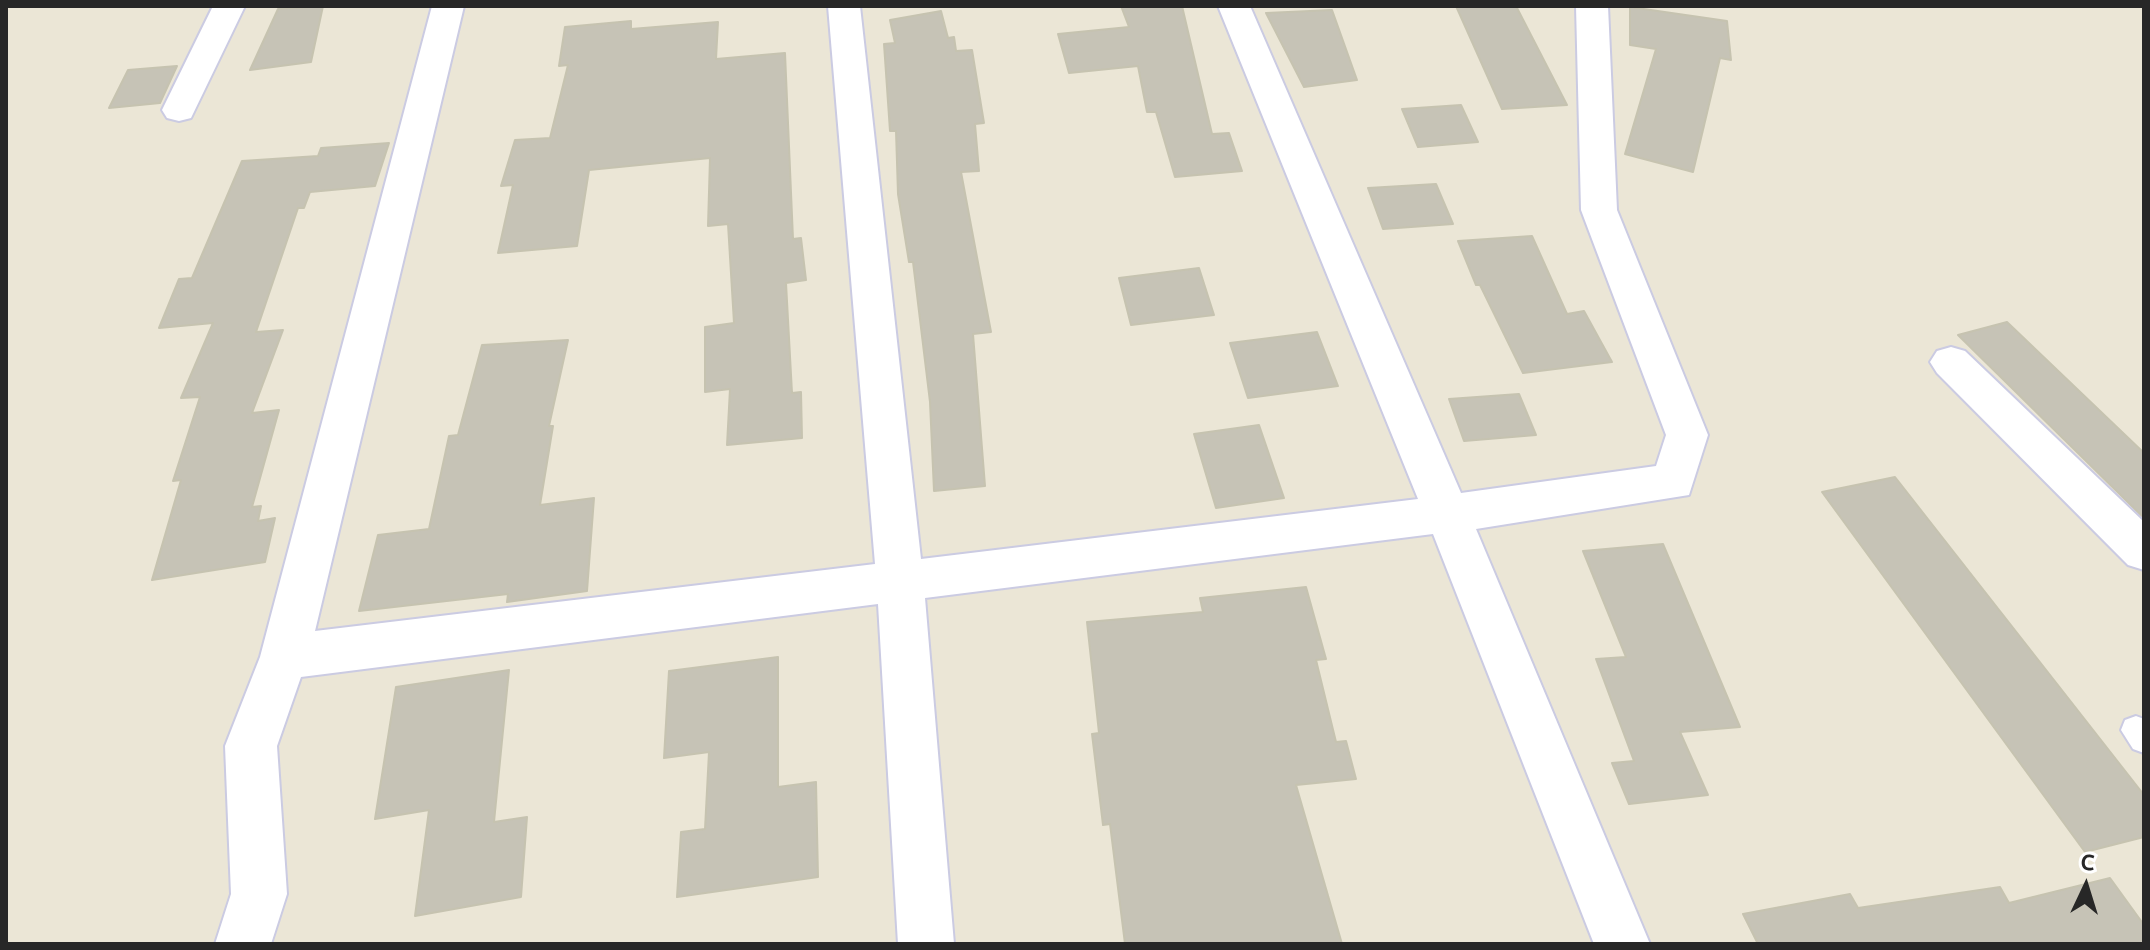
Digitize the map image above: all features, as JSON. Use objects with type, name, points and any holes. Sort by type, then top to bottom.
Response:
[{"type":"street","points":[[179,110],[229,6]]},
{"type":"street","points":[[243,944],[259,894],[251,746],[284,657],[448,6]]},
{"type":"street","points":[[844,6],[900,581],[926,944]]},
{"type":"street","points":[[1234,6],[1447,514],[1622,944]]},
{"type":"street","points":[[284,657],[1447,514],[1673,482],[1687,435],[1599,210],[1592,6]]},
{"type":"street","points":[[1951,362],[2144,551]]},
{"type":"building","points":[[323,6],[311,62],[250,70],[278,9]]},
{"type":"building","points":[[1121,6],[1182,6],[1212,134],[1229,133],[1242,171],[1175,177],[1156,112],[1147,112],[1138,66],[1069,73],[1058,34],[1129,27]]},
{"type":"building","points":[[1456,6],[1516,6],[1567,105],[1502,109]]},
{"type":"building","points":[[1630,7],[1727,21],[1731,60],[1720,58],[1693,172],[1625,154],[1656,49],[1630,45]]},
{"type":"building","points":[[1332,10],[1357,80],[1304,87],[1266,13]]},
{"type":"building","points":[[941,11],[948,38],[954,37],[956,51],[972,50],[984,123],[975,124],[979,171],[961,172],[991,332],[973,334],[985,486],[934,491],[930,402],[913,262],[909,262],[898,194],[896,131],[890,131],[884,44],[895,43],[890,20]]},
{"type":"building","points":[[631,21],[631,29],[718,22],[716,59],[785,53],[793,239],[801,238],[806,280],[786,283],[792,393],[801,392],[802,438],[727,445],[730,389],[705,392],[705,327],[734,323],[728,224],[708,226],[710,158],[589,170],[577,246],[498,253],[513,185],[501,186],[515,140],[550,138],[568,65],[559,66],[565,27]]},
{"type":"building","points":[[177,66],[160,103],[109,108],[128,70]]},
{"type":"building","points":[[1461,105],[1478,142],[1418,147],[1402,109]]},
{"type":"building","points":[[389,143],[375,186],[310,192],[304,208],[298,208],[256,332],[283,330],[252,413],[279,410],[252,507],[261,506],[258,521],[275,518],[265,562],[152,580],[181,480],[173,481],[200,397],[181,398],[213,323],[159,328],[179,279],[192,278],[242,161],[318,156],[321,148]]},
{"type":"building","points":[[1436,184],[1453,224],[1383,229],[1368,188]]},
{"type":"building","points":[[1532,236],[1567,314],[1584,311],[1612,362],[1523,373],[1480,285],[1476,285],[1458,241]]},
{"type":"building","points":[[1199,268],[1214,315],[1131,325],[1119,278]]},
{"type":"building","points":[[2007,322],[2144,453],[2144,518],[1958,335]]},
{"type":"building","points":[[1317,332],[1338,386],[1248,398],[1230,343]]},
{"type":"building","points":[[568,340],[549,426],[553,426],[540,505],[594,498],[587,591],[507,602],[508,594],[359,611],[378,535],[429,529],[449,436],[458,435],[482,345]]},
{"type":"building","points":[[1519,394],[1536,435],[1464,441],[1449,399]]},
{"type":"building","points":[[1259,425],[1284,498],[1216,508],[1194,434]]},
{"type":"building","points":[[1895,477],[2144,795],[2144,837],[2085,852],[1822,492]]},
{"type":"building","points":[[1663,544],[1740,727],[1680,732],[1708,795],[1629,804],[1612,763],[1634,761],[1596,659],[1626,657],[1583,551]]},
{"type":"building","points":[[1306,587],[1326,659],[1316,660],[1336,742],[1346,741],[1356,779],[1296,785],[1342,944],[1125,944],[1110,824],[1103,825],[1092,734],[1099,733],[1087,622],[1203,612],[1200,598]]},
{"type":"building","points":[[778,657],[778,787],[816,782],[818,877],[677,897],[681,832],[705,829],[709,752],[664,758],[669,671]]},
{"type":"building","points":[[509,670],[494,822],[527,817],[521,897],[415,916],[429,810],[375,819],[396,687]]},
{"type":"building","points":[[2110,878],[2144,925],[2144,944],[1758,944],[1743,914],[1850,894],[1858,908],[2000,887],[2009,903]]}]
